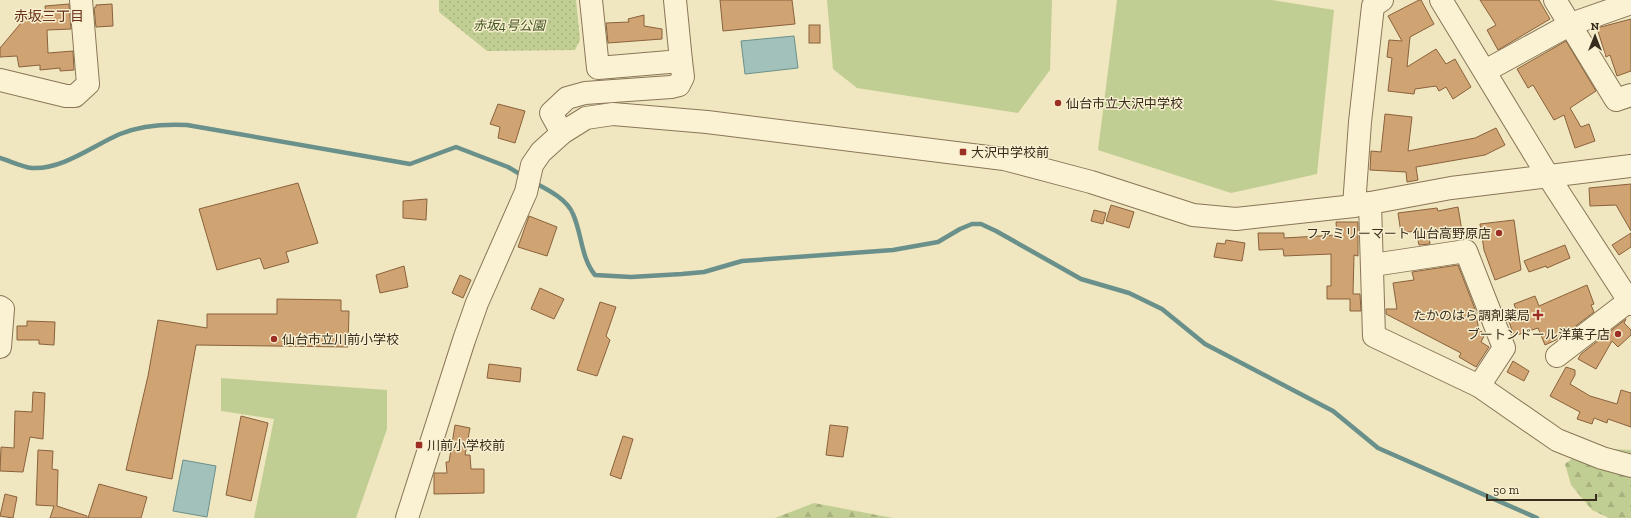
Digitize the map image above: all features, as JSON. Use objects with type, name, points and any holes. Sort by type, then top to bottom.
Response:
[{"type":"street","points":[[0,80],[66,96],[75,96],[88,84],[81,0]]},
{"type":"street","points":[[591,0],[598,68],[681,61]]},
{"type":"street","points":[[562,132],[551,113],[567,98],[585,93],[672,87],[679,85],[683,77],[675,0]]},
{"type":"street","points":[[1382,0],[1373,6],[1360,122],[1362,204],[1373,266],[1374,336],[1479,386],[1557,440],[1602,458],[1631,466]]},
{"type":"street","points":[[1441,0],[1548,176],[1630,303],[1557,356]]},
{"type":"street","points":[[1555,0],[1616,100],[1631,94]]},
{"type":"street","points":[[1485,71],[1571,24],[1631,3]]},
{"type":"street","points":[[407,518],[464,340],[489,275],[526,192],[532,165],[541,152],[562,132],[586,118],[613,114],[707,122],[834,136],[1004,159],[1091,182],[1194,215],[1236,219],[1362,204],[1451,188],[1631,166]]},
{"type":"street","points":[[1373,266],[1466,252],[1504,348],[1479,386]]},
{"type":"street","points":[[0,347],[2,308]]},
{"type":"green space","name":"赤坂4号公園","points":[[439,0],[576,0],[580,40],[575,50],[487,51],[439,12]]},
{"type":"green space","points":[[827,0],[1052,0],[1050,70],[1018,113],[857,88],[833,69]]},
{"type":"green space","points":[[1117,0],[1272,0],[1334,10],[1317,174],[1231,193],[1098,150]]},
{"type":"green space","points":[[221,378],[387,390],[387,429],[356,518],[254,518],[274,419],[221,411]]},
{"type":"green space","points":[[1613,449],[1631,450],[1631,518],[1609,518],[1592,510],[1571,485],[1565,464],[1577,455]]},
{"type":"green space","points":[[814,503],[893,518],[775,518]]},
{"type":"water","points":[[794,36],[798,68],[745,74],[741,41]]},
{"type":"water","points":[[183,460],[216,466],[207,517],[173,511]]},
{"type":"building","points":[[720,0],[792,0],[795,24],[723,31]]},
{"type":"building","points":[[1421,0],[1434,24],[1410,37],[1407,67],[1436,49],[1446,64],[1455,59],[1471,87],[1453,99],[1446,87],[1439,91],[1436,86],[1415,89],[1414,94],[1388,91],[1392,58],[1387,57],[1389,40],[1402,41],[1388,16]]},
{"type":"building","points":[[1480,0],[1539,0],[1550,19],[1498,50],[1487,30],[1496,25]]},
{"type":"building","points":[[69,4],[71,29],[47,30],[48,53],[73,51],[74,70],[60,71],[60,68],[40,70],[40,65],[19,67],[17,56],[0,57],[0,48],[26,17],[46,16],[45,6]]},
{"type":"building","points":[[112,4],[113,26],[96,27],[94,8],[96,5]]},
{"type":"building","points":[[644,15],[644,26],[662,29],[662,39],[608,43],[606,23],[629,22],[628,19]]},
{"type":"building","points":[[1631,19],[1631,71],[1617,76],[1610,55],[1606,57],[1597,28]]},
{"type":"building","points":[[809,25],[820,25],[820,43],[809,43]]},
{"type":"building","points":[[1566,41],[1596,91],[1570,108],[1581,127],[1589,124],[1595,141],[1575,148],[1564,115],[1554,120],[1533,85],[1528,88],[1517,69]]},
{"type":"building","points":[[498,104],[525,111],[515,143],[498,138],[500,127],[490,124]]},
{"type":"building","points":[[1385,114],[1412,117],[1408,151],[1475,138],[1496,128],[1505,145],[1485,155],[1416,167],[1418,180],[1407,182],[1406,172],[1370,170],[1371,151],[1381,152]]},
{"type":"building","points":[[298,183],[318,243],[286,252],[289,262],[264,269],[260,258],[217,270],[199,209]]},
{"type":"building","points":[[1631,184],[1631,231],[1616,205],[1590,206],[1589,188]]},
{"type":"building","points":[[427,199],[426,220],[403,218],[403,201]]},
{"type":"building","points":[[1111,205],[1134,212],[1129,228],[1106,221]]},
{"type":"building","points":[[1458,207],[1462,231],[1450,232],[1449,227],[1428,230],[1430,244],[1419,245],[1416,231],[1401,233],[1398,213],[1437,208],[1438,211]]},
{"type":"building","points":[[1094,210],[1106,213],[1103,224],[1091,221]]},
{"type":"building","points":[[529,216],[557,227],[547,256],[518,247]]},
{"type":"building","points":[[1514,220],[1521,270],[1495,280],[1484,250],[1480,224]]},
{"type":"building","points":[[1336,222],[1358,222],[1358,256],[1354,255],[1353,294],[1360,294],[1361,311],[1350,311],[1350,299],[1327,299],[1327,286],[1331,286],[1331,254],[1284,256],[1283,249],[1259,250],[1258,233],[1284,233],[1284,238],[1337,235]]},
{"type":"building","points":[[1631,233],[1631,247],[1619,255],[1612,245]]},
{"type":"building","points":[[1226,240],[1245,243],[1242,261],[1214,257],[1217,243],[1225,244]]},
{"type":"building","points":[[1565,245],[1570,258],[1547,268],[1546,266],[1529,272],[1524,261]]},
{"type":"building","points":[[1458,265],[1475,309],[1479,330],[1485,334],[1481,342],[1489,347],[1476,367],[1459,357],[1461,353],[1386,314],[1386,309],[1397,309],[1393,283],[1414,280],[1412,272]]},
{"type":"building","points":[[404,266],[408,287],[380,293],[376,275]]},
{"type":"building","points":[[460,275],[471,280],[463,298],[452,293]]},
{"type":"building","points":[[1587,285],[1594,304],[1591,305],[1594,312],[1560,338],[1545,345],[1538,328],[1514,336],[1508,319],[1518,315],[1514,304],[1535,296],[1539,306]]},
{"type":"building","points":[[540,288],[564,299],[554,319],[531,309]]},
{"type":"building","points":[[277,299],[341,300],[341,311],[349,311],[348,347],[196,345],[172,479],[126,470],[148,376],[158,320],[207,328],[207,314],[277,314]]},
{"type":"building","points":[[600,302],[616,307],[606,336],[610,340],[597,376],[577,370]]},
{"type":"building","points":[[1626,319],[1624,323],[1631,330],[1631,335],[1618,347],[1612,341],[1596,369],[1578,359],[1581,354]]},
{"type":"building","points":[[27,321],[55,322],[54,345],[39,344],[39,340],[17,340],[17,326],[27,326]]},
{"type":"building","points":[[1513,361],[1529,371],[1524,381],[1507,372]]},
{"type":"building","points":[[489,364],[521,368],[520,382],[487,378]]},
{"type":"building","points":[[1566,367],[1575,370],[1575,375],[1570,384],[1590,396],[1617,404],[1621,390],[1631,393],[1631,427],[1608,419],[1607,423],[1594,418],[1592,424],[1577,419],[1580,412],[1550,396]]},
{"type":"building","points":[[33,392],[45,393],[43,439],[30,437],[23,472],[0,471],[1,447],[14,448],[15,411],[32,412]]},
{"type":"building","points":[[241,416],[268,423],[251,501],[226,495]]},
{"type":"building","points":[[455,425],[470,428],[465,455],[470,455],[471,469],[484,469],[484,493],[434,494],[434,473],[447,473],[446,462],[449,462]]},
{"type":"building","points":[[830,425],[848,427],[843,457],[826,455]]},
{"type":"building","points":[[623,436],[633,439],[621,479],[610,475]]},
{"type":"building","points":[[38,450],[53,451],[52,469],[58,470],[57,506],[87,516],[87,518],[50,518],[54,506],[36,505]]},
{"type":"building","points":[[99,484],[147,497],[141,518],[88,518]]},
{"type":"building","points":[[5,494],[17,497],[13,518],[0,516]]},
{"type":"waterway","points":[[0,158],[32,168],[43,168],[78,156],[128,131],[154,126],[187,125],[410,164],[456,147],[508,167],[523,176]]},
{"type":"waterway","points":[[535,183],[562,199],[570,209],[576,222],[584,254],[595,275],[631,277],[682,274],[704,272],[742,261],[893,250],[938,242],[960,229],[972,224],[981,224],[1081,279],[1129,293],[1162,309],[1205,344],[1333,411],[1378,448],[1537,518]]},
{"type":"place","name":"仙台市立大沢中学校","points":[[1058,103]]},
{"type":"place","name":"大沢中学校前","points":[[963,152]]},
{"type":"place","name":"ファミリーマート 仙台高野原店","points":[[1499,233]]},
{"type":"place","name":"たかのはら調剤薬局","points":[[1538,315]]},
{"type":"place","name":"ブートンドール洋菓子店","points":[[1618,334]]},
{"type":"place","name":"仙台市立川前小学校","points":[[274,339]]},
{"type":"place","name":"川前小学校前","points":[[419,445]]},
{"type":"district","name":"赤坂三丁目","points":[[49,16]]}]
